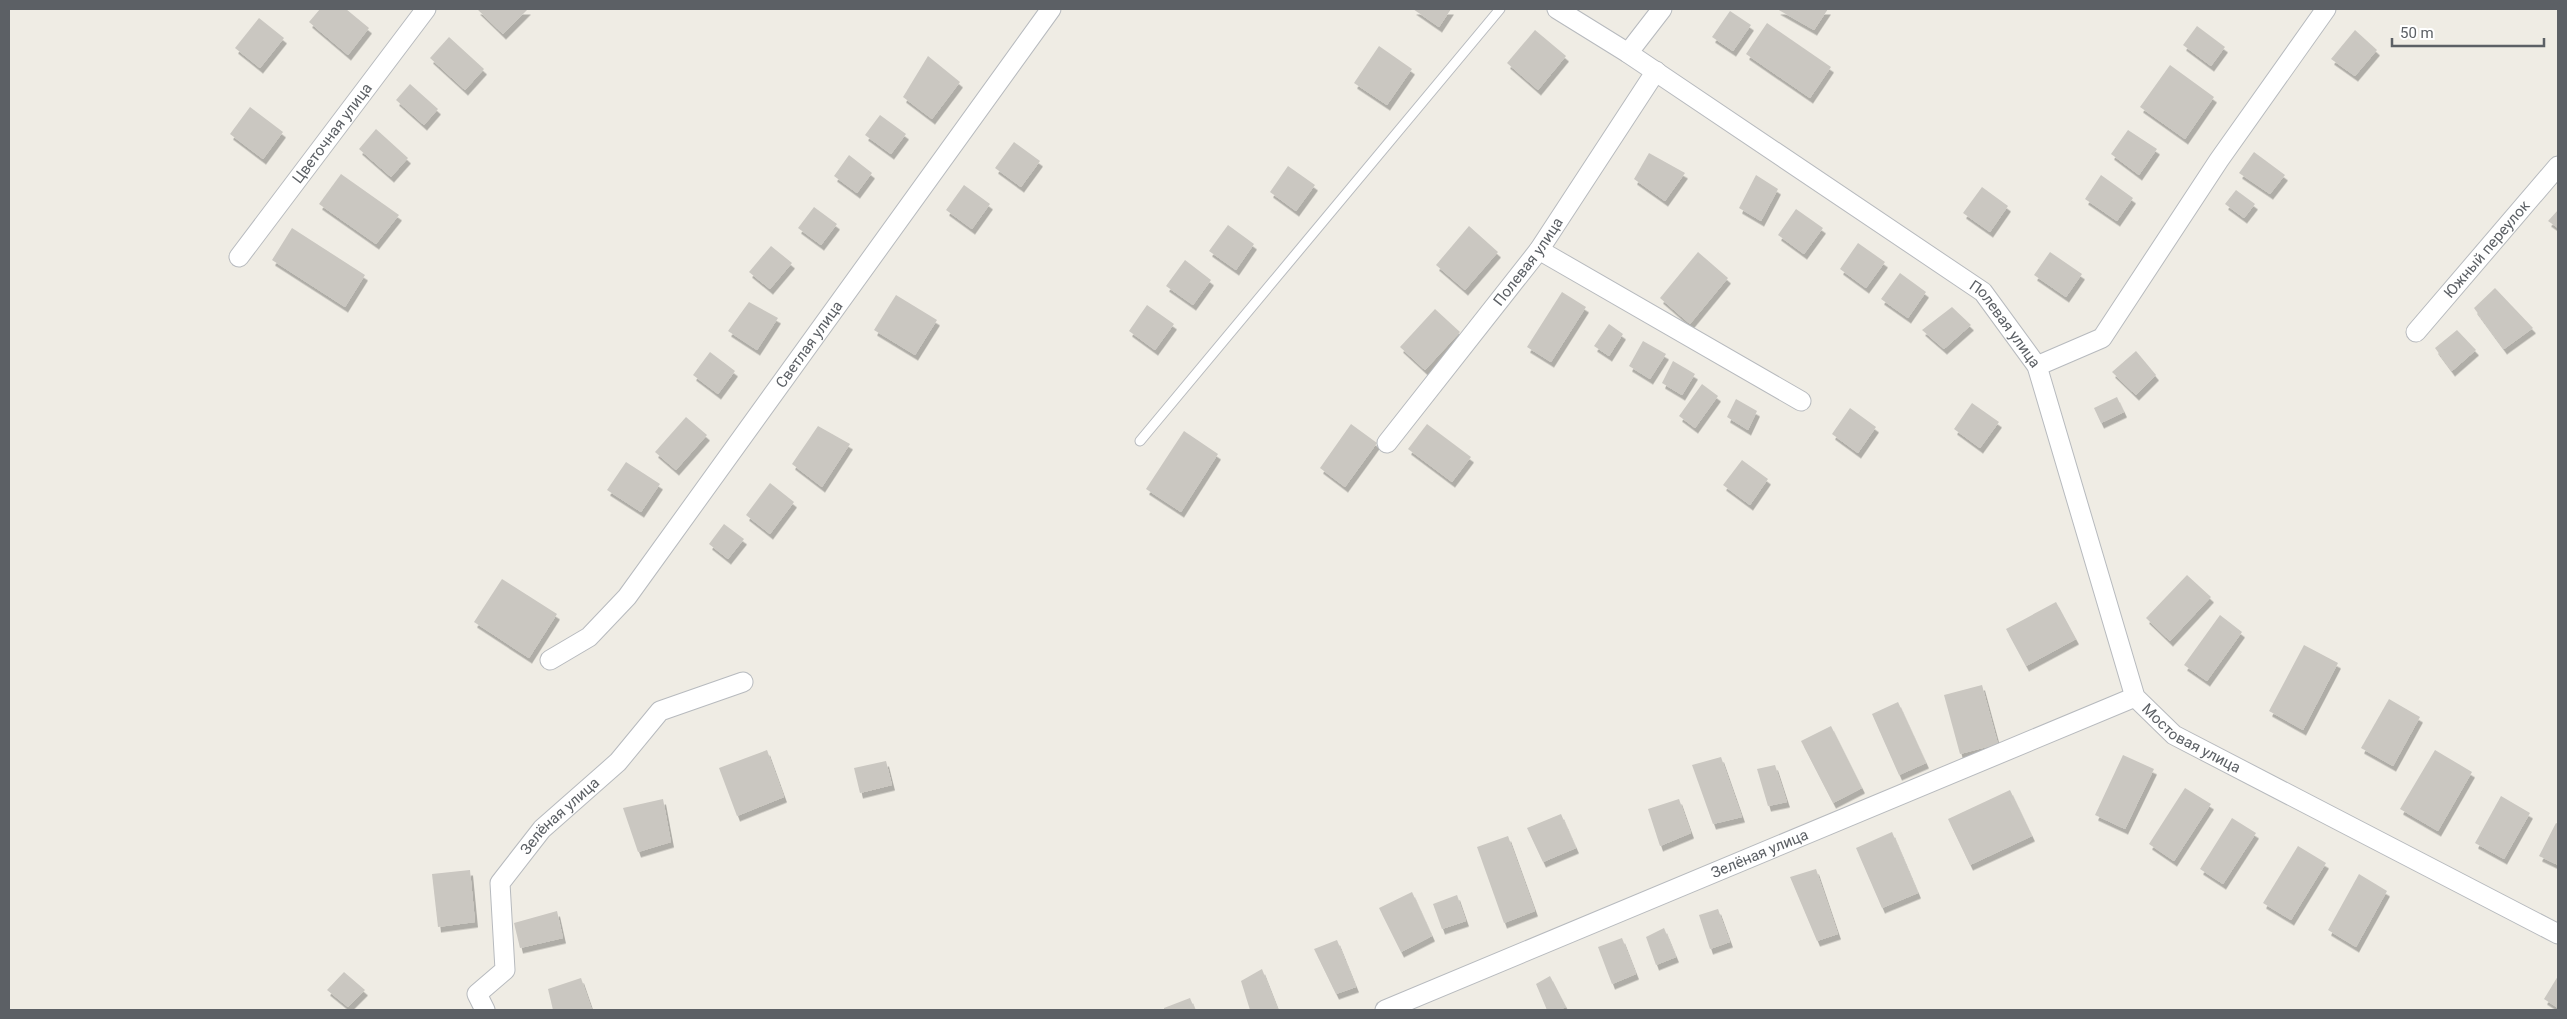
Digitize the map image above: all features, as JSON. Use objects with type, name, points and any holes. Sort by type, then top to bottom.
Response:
[{"type":"street","name":"Цветочная улица","points":[[239,257],[426,9]]},
{"type":"street","name":"Светлая улица","points":[[550,660],[589,637],[627,597],[1051,9]]},
{"type":"street","name":"Полевая улица","points":[[1556,9],[1656,71],[1983,292],[2037,366],[2102,338],[2219,160],[2326,9]]},
{"type":"street","points":[[1628,53],[1662,9]]},
{"type":"street","name":"Полевая улица","points":[[1387,443],[1539,250],[1656,71]]},
{"type":"street","name":"Южный переулок","points":[[2416,332],[2558,166]]},
{"type":"street","points":[[1539,250],[1801,401]]},
{"type":"street","name":"Мостовая улица","points":[[2037,366],[2135,697],[2174,735],[2558,934]]},
{"type":"street","name":"Зелёная улица","points":[[485,1010],[477,994],[505,970],[500,883],[542,829],[618,762],[660,711],[743,682]]},
{"type":"street","name":"Зелёная улица","points":[[1385,1010],[2135,697]]},
{"type":"lane","points":[[1140,441],[1500,9]]},
{"type":"building","points":[[320,9],[346,9],[369,28],[348,55],[309,22]]},
{"type":"building","points":[[477,9],[528,9],[503,34]]},
{"type":"building","points":[[1413,9],[1451,9],[1439,27]]},
{"type":"building","points":[[1777,9],[1828,9],[1814,30]]},
{"type":"building","points":[[1730,11],[1751,25],[1733,51],[1712,37]]},
{"type":"building","points":[[259,18],[284,38],[260,68],[235,48]]},
{"type":"building","points":[[1767,23],[1831,67],[1810,98],[1746,54]]},
{"type":"building","points":[[2197,26],[2225,47],[2211,66],[2183,45]]},
{"type":"building","points":[[1535,30],[1566,56],[1538,90],[1507,63]]},
{"type":"building","points":[[2355,30],[2377,50],[2355,76],[2331,59]]},
{"type":"building","points":[[449,37],[484,69],[465,90],[430,58]]},
{"type":"building","points":[[1379,46],[1412,69],[1387,105],[1354,83]]},
{"type":"building","points":[[928,56],[960,82],[932,119],[903,97]]},
{"type":"building","points":[[2170,65],[2214,97],[2185,139],[2140,107]]},
{"type":"building","points":[[410,84],[438,109],[424,125],[396,100]]},
{"type":"building","points":[[250,107],[283,132],[263,159],[230,134]]},
{"type":"building","points":[[880,115],[906,134],[891,154],[865,135]]},
{"type":"building","points":[[376,129],[408,158],[391,177],[359,149]]},
{"type":"building","points":[[2128,130],[2157,149],[2139,175],[2111,154]]},
{"type":"building","points":[[1014,142],[1040,161],[1021,187],[995,168]]},
{"type":"building","points":[[2254,152],[2285,175],[2270,194],[2239,173]]},
{"type":"building","points":[[1649,153],[1685,173],[1665,201],[1634,179]]},
{"type":"building","points":[[849,155],[872,173],[857,193],[834,176]]},
{"type":"building","points":[[1288,166],[1315,185],[1296,211],[1270,192]]},
{"type":"building","points":[[341,174],[399,215],[376,244],[319,204]]},
{"type":"building","points":[[1756,175],[1778,189],[1761,221],[1739,208]]},
{"type":"building","points":[[2101,175],[2133,198],[2117,221],[2085,199]]},
{"type":"building","points":[[964,185],[990,204],[972,229],[946,210]]},
{"type":"building","points":[[1982,187],[2008,206],[1990,232],[1963,213]]},
{"type":"building","points":[[2236,190],[2255,204],[2244,218],[2225,204]]},
{"type":"building","points":[[814,207],[837,224],[821,245],[798,228]]},
{"type":"building","points":[[1796,209],[1823,228],[1804,254],[1778,235]]},
{"type":"building","points":[[2558,210],[2558,228],[2548,221]]},
{"type":"building","points":[[1228,225],[1254,244],[1236,270],[1209,251]]},
{"type":"building","points":[[1469,226],[1498,252],[1465,290],[1436,265]]},
{"type":"building","points":[[292,228],[365,275],[345,307],[272,260]]},
{"type":"building","points":[[1858,243],[1885,262],[1866,288],[1840,269]]},
{"type":"building","points":[[771,246],[792,263],[770,289],[749,272]]},
{"type":"building","points":[[1698,252],[1728,278],[1690,324],[1660,298]]},
{"type":"building","points":[[2050,252],[2082,274],[2066,297],[2034,275]]},
{"type":"building","points":[[1185,260],[1211,280],[1193,305],[1166,286]]},
{"type":"building","points":[[1900,273],[1926,292],[1908,318],[1881,299]]},
{"type":"building","points":[[2495,288],[2533,328],[2504,349],[2474,308]]},
{"type":"building","points":[[1562,292],[1586,307],[1551,362],[1527,347]]},
{"type":"building","points":[[896,295],[937,320],[915,355],[874,330]]},
{"type":"building","points":[[749,302],[778,318],[757,350],[728,331]]},
{"type":"building","points":[[1147,305],[1174,324],[1155,350],[1129,331]]},
{"type":"building","points":[[1952,307],[1971,325],[1944,349],[1922,330]]},
{"type":"building","points":[[1435,309],[1460,332],[1425,370],[1400,347]]},
{"type":"building","points":[[1609,324],[1623,334],[1609,356],[1594,346]]},
{"type":"building","points":[[2457,330],[2476,350],[2452,371],[2435,348]]},
{"type":"building","points":[[1643,341],[1666,354],[1650,379],[1629,366]]},
{"type":"building","points":[[2136,351],[2156,375],[2136,395],[2112,372]]},
{"type":"building","points":[[710,352],[735,371],[718,394],[693,375]]},
{"type":"building","points":[[1673,361],[1695,374],[1682,395],[1662,383]]},
{"type":"building","points":[[1702,384],[1718,396],[1695,428],[1679,416]]},
{"type":"building","points":[[2117,397],[2124,412],[2101,423],[2094,408]]},
{"type":"building","points":[[1736,399],[1757,411],[1748,430],[1727,417]]},
{"type":"building","points":[[1972,403],[1999,422],[1980,448],[1954,429]]},
{"type":"building","points":[[1850,408],[1876,427],[1858,453],[1832,434]]},
{"type":"building","points":[[686,417],[707,435],[676,470],[655,452]]},
{"type":"building","points":[[1351,424],[1377,443],[1345,487],[1320,468]]},
{"type":"building","points":[[1427,424],[1471,457],[1452,482],[1408,449]]},
{"type":"building","points":[[818,426],[850,444],[822,487],[792,464]]},
{"type":"building","points":[[1184,431],[1218,454],[1181,512],[1146,489]]},
{"type":"building","points":[[1742,460],[1768,479],[1750,505],[1723,485]]},
{"type":"building","points":[[626,462],[660,484],[641,512],[607,490]]},
{"type":"building","points":[[770,483],[794,502],[770,534],[746,515]]},
{"type":"building","points":[[724,524],[744,539],[728,559],[709,544]]},
{"type":"building","points":[[2187,575],[2211,597],[2170,641],[2146,618]]},
{"type":"building","points":[[502,579],[557,614],[529,658],[474,622]]},
{"type":"building","points":[[2056,602],[2076,639],[2026,666],[2006,629]]},
{"type":"building","points":[[2220,615],[2242,632],[2207,681],[2184,665]]},
{"type":"building","points":[[2304,645],[2338,663],[2303,730],[2269,711]]},
{"type":"building","points":[[1982,685],[1998,744],[1960,754],[1944,695]]},
{"type":"building","points":[[2389,699],[2420,717],[2393,766],[2361,748]]},
{"type":"building","points":[[1898,702],[1926,763],[1899,775],[1872,714]]},
{"type":"building","points":[[1831,726],[1862,788],[1833,803],[1801,741]]},
{"type":"building","points":[[767,750],[784,797],[737,816],[719,768]]},
{"type":"building","points":[[2435,750],[2472,772],[2438,831],[2400,809]]},
{"type":"building","points":[[2123,755],[2154,769],[2125,829],[2095,815]]},
{"type":"building","points":[[1721,757],[1742,817],[1713,824],[1692,765]]},
{"type":"building","points":[[886,761],[892,785],[860,793],[854,768]]},
{"type":"building","points":[[1775,765],[1787,802],[1768,806],[1757,769]]},
{"type":"building","points":[[2185,788],[2211,804],[2174,861],[2149,844]]},
{"type":"building","points":[[2010,790],[2032,836],[1970,865],[1948,819]]},
{"type":"building","points":[[2501,796],[2530,813],[2504,859],[2475,843]]},
{"type":"building","points":[[663,799],[671,842],[638,852],[623,808]]},
{"type":"building","points":[[1679,799],[1691,833],[1660,846],[1648,809]]},
{"type":"building","points":[[1561,814],[1576,848],[1543,862],[1527,828]]},
{"type":"building","points":[[2232,818],[2256,833],[2223,884],[2200,869]]},
{"type":"building","points":[[2556,823],[2558,824],[2558,865],[2539,856]]},
{"type":"building","points":[[1892,832],[1918,893],[1882,908],[1856,848]]},
{"type":"building","points":[[1508,836],[1535,911],[1504,923],[1477,847]]},
{"type":"building","points":[[2298,846],[2326,863],[2291,920],[2263,903]]},
{"type":"building","points":[[1816,869],[1838,934],[1817,941],[1790,877]]},
{"type":"building","points":[[470,870],[475,922],[438,927],[432,874]]},
{"type":"building","points":[[2359,874],[2387,891],[2356,947],[2328,930]]},
{"type":"building","points":[[1412,892],[1432,936],[1401,952],[1379,908]]},
{"type":"building","points":[[1457,895],[1466,921],[1442,929],[1433,904]]},
{"type":"building","points":[[1718,909],[1730,942],[1710,949],[1699,915]]},
{"type":"building","points":[[557,911],[563,938],[520,948],[514,923]]},
{"type":"building","points":[[1664,928],[1676,957],[1656,965],[1646,937]]},
{"type":"building","points":[[1622,938],[1636,974],[1612,984],[1598,947]]},
{"type":"building","points":[[1337,940],[1356,987],[1336,994],[1314,949]]},
{"type":"building","points":[[1262,969],[1278,1010],[1250,1010],[1241,981]]},
{"type":"building","points":[[344,972],[365,990],[348,1007],[327,990]]},
{"type":"building","points":[[1550,976],[1566,1007],[1559,1010],[1547,1010],[1536,984]]},
{"type":"building","points":[[2558,976],[2558,1008],[2544,999]]},
{"type":"building","points":[[581,978],[592,1010],[553,1010],[548,989]]},
{"type":"building","points":[[1190,998],[1195,1010],[1164,1010],[1164,1008]]}]
